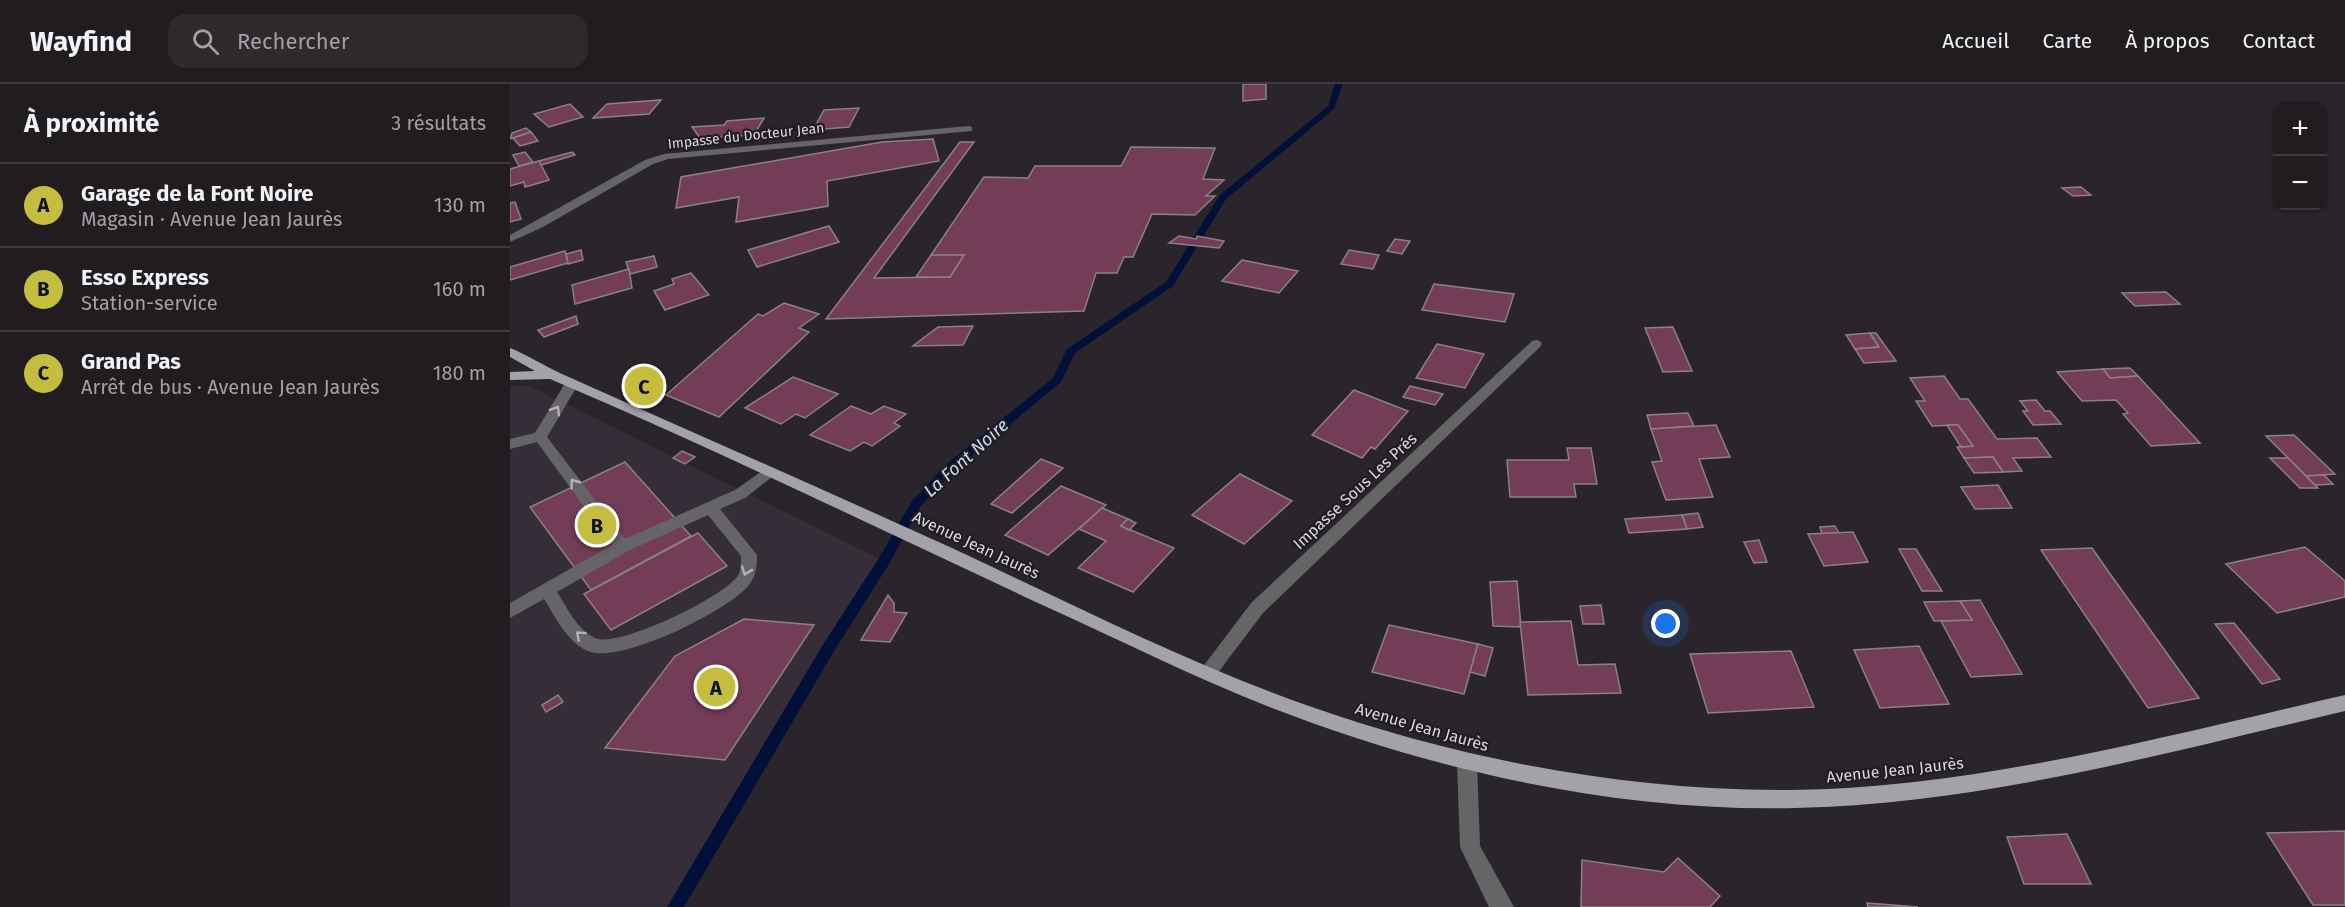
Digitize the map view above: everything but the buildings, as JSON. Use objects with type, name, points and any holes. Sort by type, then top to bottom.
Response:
[{"type":"main road","name":"Avenue Jean Jaurès","points":[[510,352],[552,375],[887,525],[1208,673],[1304,713],[1467,763],[1595,786],[1685,796],[1789,800],[1961,785],[2073,764],[2345,703]]},
{"type":"main road","name":"Avenue Jean Jaurès","points":[[510,376],[552,375]]},
{"type":"street","name":"Impasse du Docteur Jean","points":[[510,239],[540,225],[649,162],[667,156],[969,129]]},
{"type":"street","name":"Impasse Sous Les Prés","points":[[1208,673],[1257,608],[1536,344]]},
{"type":"street","points":[[510,444],[540,437],[572,383]]},
{"type":"street","points":[[540,437],[622,547]]},
{"type":"street","points":[[510,611],[622,547],[740,494],[770,473]]},
{"type":"street","points":[[547,590],[576,633],[593,646],[606,649],[649,637],[725,596],[741,584],[749,571],[749,555],[710,507]]},
{"type":"street","points":[[1467,763],[1470,847],[1497,900],[1503,907]]},
{"type":"shaded area","points":[[510,386],[530,386],[884,561],[825,654],[675,907],[510,907]]},
{"type":"waterway","name":"La Font Noire","points":[[675,907],[916,504],[952,466],[1057,380],[1071,351],[1170,284],[1223,197],[1331,107],[1339,84]]},
{"type":"place","name":"Grand Pas","points":[[644,386]]},
{"type":"place","name":"Esso Express","points":[[597,525]]},
{"type":"place","name":"Garage de la Font Noire","points":[[716,687]]}]
